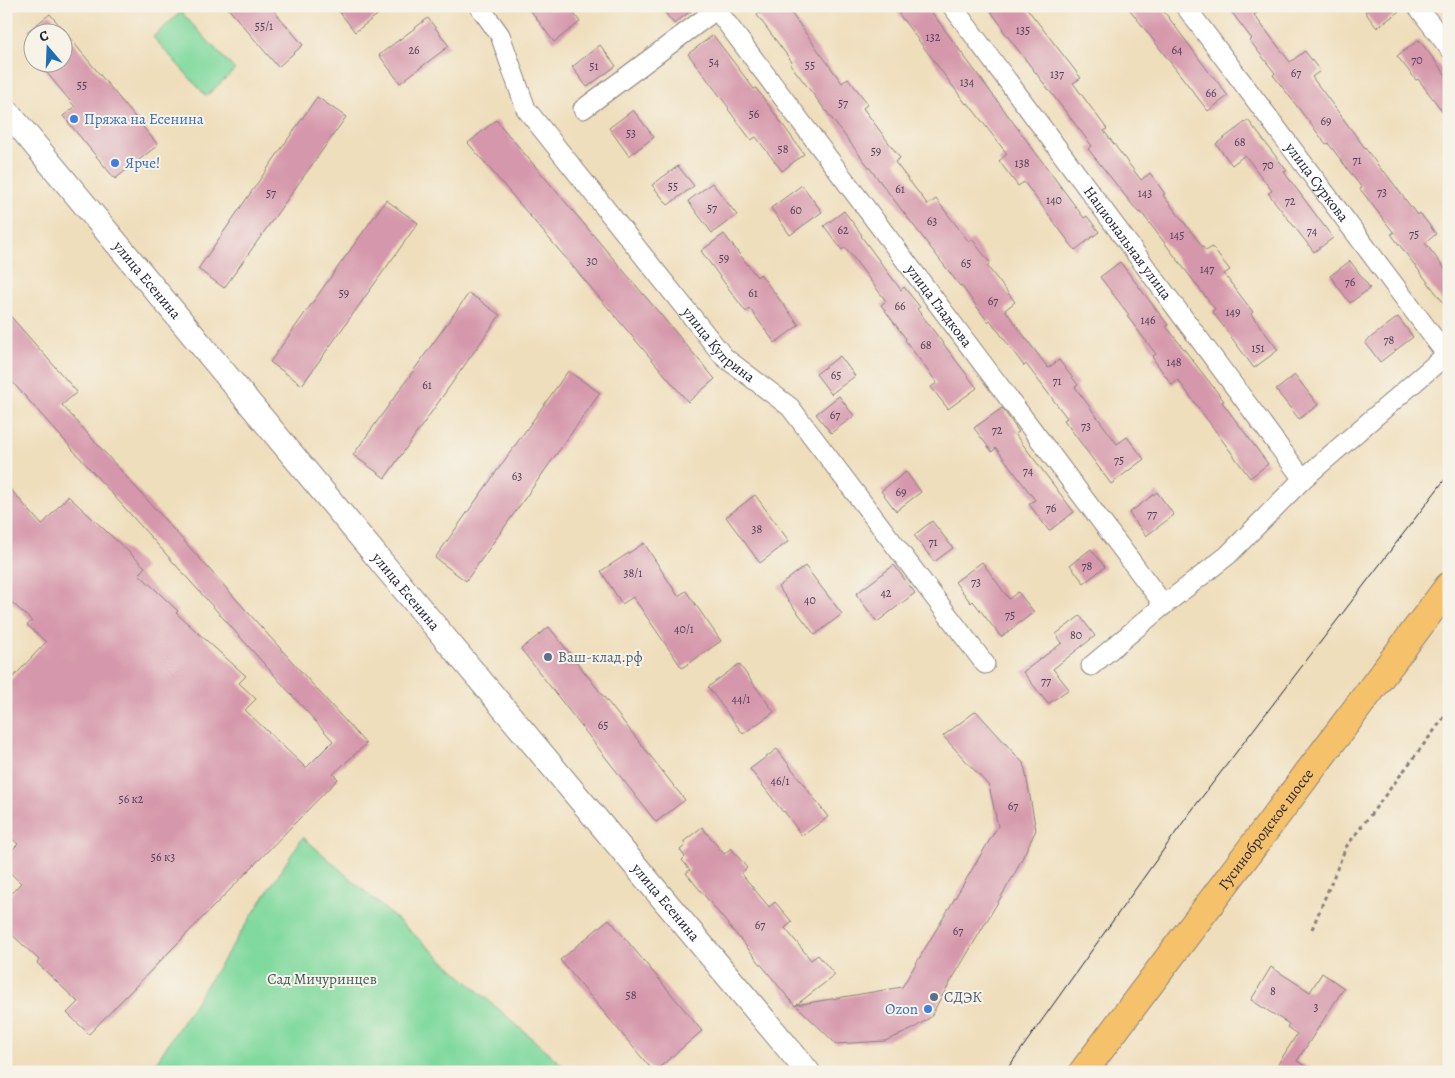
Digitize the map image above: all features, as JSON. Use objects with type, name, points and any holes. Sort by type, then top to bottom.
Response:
[{"type":"main road","name":"Гусинобродское шоссе","points":[[1083,1072],[1449,586]]},
{"type":"street","name":"улица Куприна","points":[[479,6],[500,35],[526,108],[724,357],[790,407],[985,664]]},
{"type":"street","name":"Национальная улица","points":[[952,6],[1303,478]]},
{"type":"street","name":"улица Суркова","points":[[1185,6],[1447,356]]},
{"type":"street","points":[[1417,6],[1449,48]]},
{"type":"street","points":[[583,109],[717,7]]},
{"type":"street","name":"улица Гладкова","points":[[717,7],[1164,605]]},
{"type":"street","name":"улица Есенина","points":[[6,110],[808,1072]]},
{"type":"street","points":[[1091,666],[1228,555],[1303,478],[1447,356]]},
{"type":"path","points":[[1312,929],[1346,847],[1449,711]]},
{"type":"green space","points":[[181,12],[235,70],[206,96],[153,37]]},
{"type":"green space","name":"Сад Мичуринцев","points":[[303,837],[570,1072],[150,1072]]},
{"type":"building","points":[[226,6],[270,6],[303,45],[278,67]]},
{"type":"building","points":[[335,6],[389,6],[355,32]]},
{"type":"building","points":[[527,6],[569,6],[580,22],[554,42]]},
{"type":"building","points":[[660,6],[697,6],[674,24]]},
{"type":"building","points":[[769,6],[786,6],[842,83],[848,78],[868,104],[863,108],[900,158],[895,162],[928,205],[936,199],[969,242],[972,239],[990,263],[987,266],[1015,302],[1005,310],[1048,368],[1059,360],[1078,385],[1075,387],[1117,444],[1127,437],[1144,459],[1111,484],[1064,420],[1067,418],[1026,364],[1024,366],[990,320],[988,322],[790,64],[792,62],[757,15]]},
{"type":"building","points":[[893,6],[927,6],[1084,218],[1087,216],[1099,232],[1075,250],[1024,182],[1018,186],[999,161],[1007,154],[968,103],[966,104]]},
{"type":"building","points":[[987,6],[1025,6],[1081,78],[1073,83],[1107,129],[1104,131],[1141,180],[1150,173],[1165,194],[1163,195],[1206,251],[1212,247],[1230,270],[1224,274],[1253,312],[1251,314],[1278,350],[1254,368],[1212,311],[1215,309],[1141,212],[1139,213],[1088,149],[1092,146],[1002,29]]},
{"type":"building","points":[[1127,6],[1160,6],[1228,96],[1208,111]]},
{"type":"building","points":[[1227,6],[1265,6],[1254,15],[1290,62],[1305,51],[1320,71],[1312,77],[1383,172],[1417,215],[1420,213],[1436,234],[1425,243],[1449,274],[1449,310],[1391,234],[1394,233],[1360,189],[1362,188],[1273,75],[1275,73],[1250,41],[1252,39]]},
{"type":"building","points":[[1373,6],[1406,6],[1377,28],[1365,12]]},
{"type":"building","points":[[50,14],[57,22],[40,22]]},
{"type":"building","points":[[428,18],[449,46],[400,83],[379,55]]},
{"type":"building","points":[[713,35],[754,89],[756,88],[804,154],[782,171],[756,137],[751,140],[688,54]]},
{"type":"building","points":[[1419,40],[1449,79],[1449,120],[1418,79],[1416,80],[1397,56]]},
{"type":"building","points":[[72,41],[158,145],[115,179],[63,116],[75,107],[46,72],[72,72]]},
{"type":"building","points":[[600,45],[616,66],[587,87],[572,67]]},
{"type":"building","points":[[317,97],[346,117],[224,288],[198,269]]},
{"type":"building","points":[[633,110],[654,137],[629,156],[609,128]]},
{"type":"building","points":[[496,120],[715,379],[688,402],[468,143]]},
{"type":"building","points":[[1248,120],[1287,171],[1284,172],[1333,238],[1314,252],[1268,193],[1272,191],[1245,155],[1232,165],[1216,144]]},
{"type":"building","points":[[678,166],[694,186],[668,205],[652,185]]},
{"type":"building","points":[[712,183],[737,215],[712,233],[688,201]]},
{"type":"building","points":[[802,185],[822,212],[790,235],[771,208]]},
{"type":"building","points":[[386,200],[418,223],[302,385],[270,362]]},
{"type":"building","points":[[844,211],[901,290],[904,287],[920,307],[917,309],[977,388],[948,409],[931,387],[937,383],[881,305],[886,301],[845,247],[842,250],[824,226]]},
{"type":"building","points":[[724,234],[757,277],[760,274],[799,325],[775,343],[750,309],[746,312],[701,251]]},
{"type":"building","points":[[1350,261],[1370,288],[1350,303],[1330,276]]},
{"type":"building","points":[[1120,262],[1168,325],[1166,326],[1224,401],[1222,402],[1268,464],[1250,478],[1178,380],[1172,385],[1152,357],[1156,354],[1100,277]]},
{"type":"building","points":[[469,293],[500,315],[385,478],[353,455]]},
{"type":"building","points":[[6,311],[77,392],[62,405],[366,744],[333,774],[338,779],[89,1034],[67,1013],[78,1002],[37,963],[39,960],[6,929],[6,899],[21,883],[6,869],[6,856],[18,844],[6,833],[6,685],[46,642],[27,625],[32,621],[6,597],[6,484],[42,525],[68,496],[145,567],[139,574],[178,611],[176,613],[246,676],[239,683],[256,699],[245,710],[306,768],[333,741],[6,375]]},
{"type":"building","points":[[1398,317],[1413,337],[1380,362],[1365,342]]},
{"type":"building","points":[[840,356],[855,376],[831,394],[816,374]]},
{"type":"building","points":[[568,371],[600,393],[466,581],[435,558]]},
{"type":"building","points":[[1295,375],[1318,405],[1299,419],[1276,390]]},
{"type":"building","points":[[839,396],[854,416],[831,433],[816,414]]},
{"type":"building","points":[[1002,408],[1019,432],[1015,434],[1074,512],[1049,531],[1029,504],[1035,500],[996,448],[992,452],[974,428]]},
{"type":"building","points":[[906,472],[921,492],[896,511],[881,491]]},
{"type":"building","points":[[1157,492],[1174,515],[1146,536],[1129,513]]},
{"type":"building","points":[[755,495],[789,541],[760,563],[726,517]]},
{"type":"building","points":[[932,521],[953,548],[934,562],[914,535]]},
{"type":"building","points":[[644,543],[678,596],[686,591],[721,641],[682,668],[633,597],[622,604],[601,571]]},
{"type":"building","points":[[1091,549],[1105,567],[1084,583],[1070,565]]},
{"type":"building","points":[[982,562],[1009,599],[1018,592],[1034,612],[1001,637],[973,601],[971,603],[955,582]]},
{"type":"building","points":[[894,565],[915,593],[877,622],[856,594]]},
{"type":"building","points":[[805,566],[842,614],[815,635],[778,587]]},
{"type":"building","points":[[1080,616],[1095,636],[1053,669],[1069,689],[1048,704],[1023,672],[1062,643],[1056,634]]},
{"type":"building","points":[[549,627],[685,800],[656,822],[521,649]]},
{"type":"building","points":[[739,664],[774,712],[743,734],[708,687]]},
{"type":"building","points":[[976,711],[1024,764],[1036,830],[1014,875],[931,1017],[911,1030],[885,1041],[836,1044],[796,1005],[902,987],[998,826],[989,786],[943,736]]},
{"type":"building","points":[[777,749],[828,817],[802,836],[750,769]]},
{"type":"building","points":[[702,827],[724,854],[731,848],[747,868],[741,873],[769,907],[775,902],[792,922],[785,928],[811,960],[818,955],[835,975],[795,1006],[686,873],[690,870],[682,860],[685,857],[680,850],[686,845],[683,842]]},
{"type":"building","points":[[609,919],[702,1031],[654,1072],[560,960]]},
{"type":"building","points":[[1271,967],[1310,992],[1322,973],[1344,988],[1297,1061],[1315,1072],[1273,1072],[1297,1034],[1287,1027],[1289,1024],[1251,1000]]},
{"type":"tram line","points":[[1005,1072],[1189,814],[1449,474]]},
{"type":"place","name":"Пряжа на Есенина","points":[[74,119]]},
{"type":"place","name":"Ярче!","points":[[115,163]]},
{"type":"place","name":"Ваш-клад.рф","points":[[548,657]]},
{"type":"place","name":"СДЭК","points":[[934,997]]},
{"type":"place","name":"Ozon","points":[[928,1009]]}]
